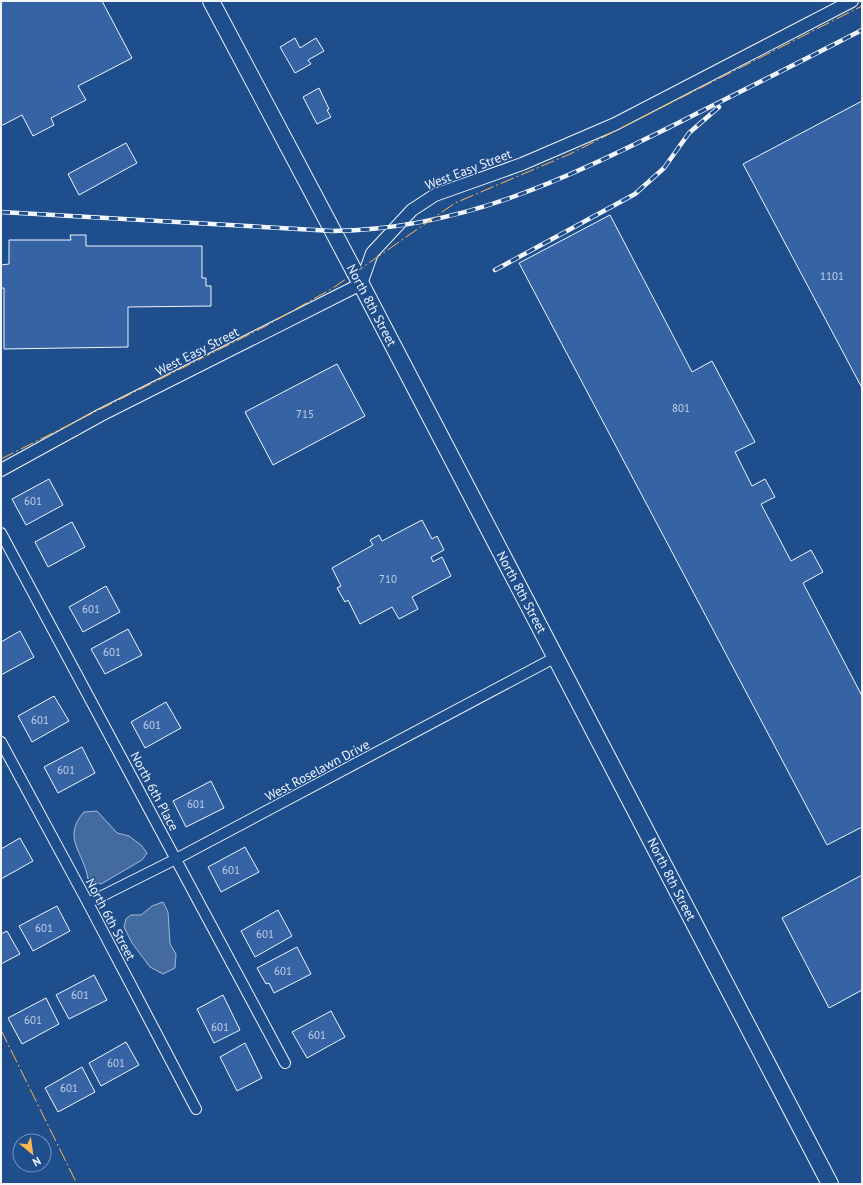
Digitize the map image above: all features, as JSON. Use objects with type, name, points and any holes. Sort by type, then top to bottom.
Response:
[{"type":"main road","name":"North 8th Street","points":[[211,1],[361,284],[830,1184]]},
{"type":"street","name":"West Easy Street","points":[[1,470],[101,416],[361,284],[372,253],[412,210],[435,195],[522,164],[615,124],[852,1]]},
{"type":"street","name":"North 6th Place","points":[[1,533],[285,1062]]},
{"type":"street","name":"West Roselawn Drive","points":[[88,903],[176,859],[556,657]]},
{"type":"street","name":"North 6th Street","points":[[1,742],[88,903],[196,1109]]},
{"type":"water","points":[[97,811],[117,833],[129,836],[141,845],[147,853],[142,860],[101,884],[88,879],[86,869],[74,838],[74,830],[77,821],[84,812]]},
{"type":"water","points":[[163,902],[168,912],[170,944],[176,954],[175,968],[163,974],[150,967],[132,943],[124,927],[126,919],[131,915],[141,915],[152,906]]},
{"type":"building","points":[[1,1],[102,1],[132,58],[78,86],[86,100],[51,118],[54,125],[33,136],[22,115],[1,126]]},
{"type":"building","points":[[295,38],[300,48],[316,38],[324,51],[308,60],[311,64],[295,73],[280,47]]},
{"type":"building","points":[[319,88],[329,109],[327,110],[331,117],[317,124],[303,97]]},
{"type":"building","points":[[862,101],[862,388],[743,164]]},
{"type":"building","points":[[126,143],[137,163],[79,195],[68,174]]},
{"type":"building","points":[[610,215],[692,372],[712,361],[755,442],[735,452],[752,486],[765,479],[775,497],[761,504],[791,561],[811,550],[823,572],[803,583],[862,696],[862,827],[827,845],[519,263]]},
{"type":"building","points":[[70,235],[86,235],[86,246],[202,246],[202,278],[206,278],[206,286],[211,286],[211,306],[128,307],[128,347],[4,349],[4,288],[1,288],[1,265],[9,264],[9,240],[71,240]]},
{"type":"building","points":[[337,364],[365,416],[273,465],[245,412]]},
{"type":"building","points":[[49,479],[63,505],[26,525],[12,499]]},
{"type":"building","points":[[422,520],[432,539],[437,536],[444,550],[431,557],[433,562],[442,557],[451,576],[412,597],[418,609],[399,619],[392,607],[360,624],[348,600],[345,602],[337,588],[341,586],[332,568],[373,545],[370,540],[379,535],[382,541]]},
{"type":"building","points":[[72,522],[85,547],[48,567],[35,542]]},
{"type":"building","points":[[106,586],[120,612],[83,632],[69,607]]},
{"type":"building","points":[[128,629],[142,655],[105,674],[91,649]]},
{"type":"building","points":[[20,631],[34,657],[1,675],[1,642]]},
{"type":"building","points":[[54,696],[69,721],[32,742],[18,716]]},
{"type":"building","points":[[166,702],[181,728],[145,748],[131,722]]},
{"type":"building","points":[[82,747],[95,773],[58,793],[44,767]]},
{"type":"building","points":[[211,781],[224,808],[186,827],[173,801]]},
{"type":"building","points":[[20,838],[33,861],[1,879],[1,849]]},
{"type":"building","points":[[245,847],[259,872],[221,892],[208,867]]},
{"type":"building","points":[[862,875],[862,990],[829,1008],[782,918]]},
{"type":"building","points":[[57,906],[70,931],[33,951],[19,926]]},
{"type":"building","points":[[278,910],[292,936],[255,957],[241,931]]},
{"type":"building","points":[[7,931],[20,954],[1,964],[1,934]]},
{"type":"building","points":[[297,947],[311,974],[274,993],[269,983],[266,984],[257,968]]},
{"type":"building","points":[[94,975],[107,1000],[69,1019],[56,995]]},
{"type":"building","points":[[223,995],[240,1030],[214,1043],[197,1009]]},
{"type":"building","points":[[46,998],[59,1024],[22,1044],[8,1018]]},
{"type":"building","points":[[331,1011],[345,1037],[307,1058],[292,1032]]},
{"type":"building","points":[[126,1042],[139,1065],[101,1086],[89,1063]]},
{"type":"building","points":[[245,1043],[262,1078],[237,1091],[220,1057]]},
{"type":"building","points":[[82,1067],[95,1092],[58,1112],[45,1088]]},
{"type":"railway","points":[[1,212],[333,231],[380,228],[425,221],[468,211],[510,198],[552,182],[634,145],[862,30]]},
{"type":"railway","points":[[495,270],[635,194],[664,168],[689,133],[719,107]]},
{"type":"power","points":[[1,459],[264,327],[333,288],[455,203],[570,154],[862,6]]},
{"type":"power","points":[[1,1030],[77,1184]]}]
